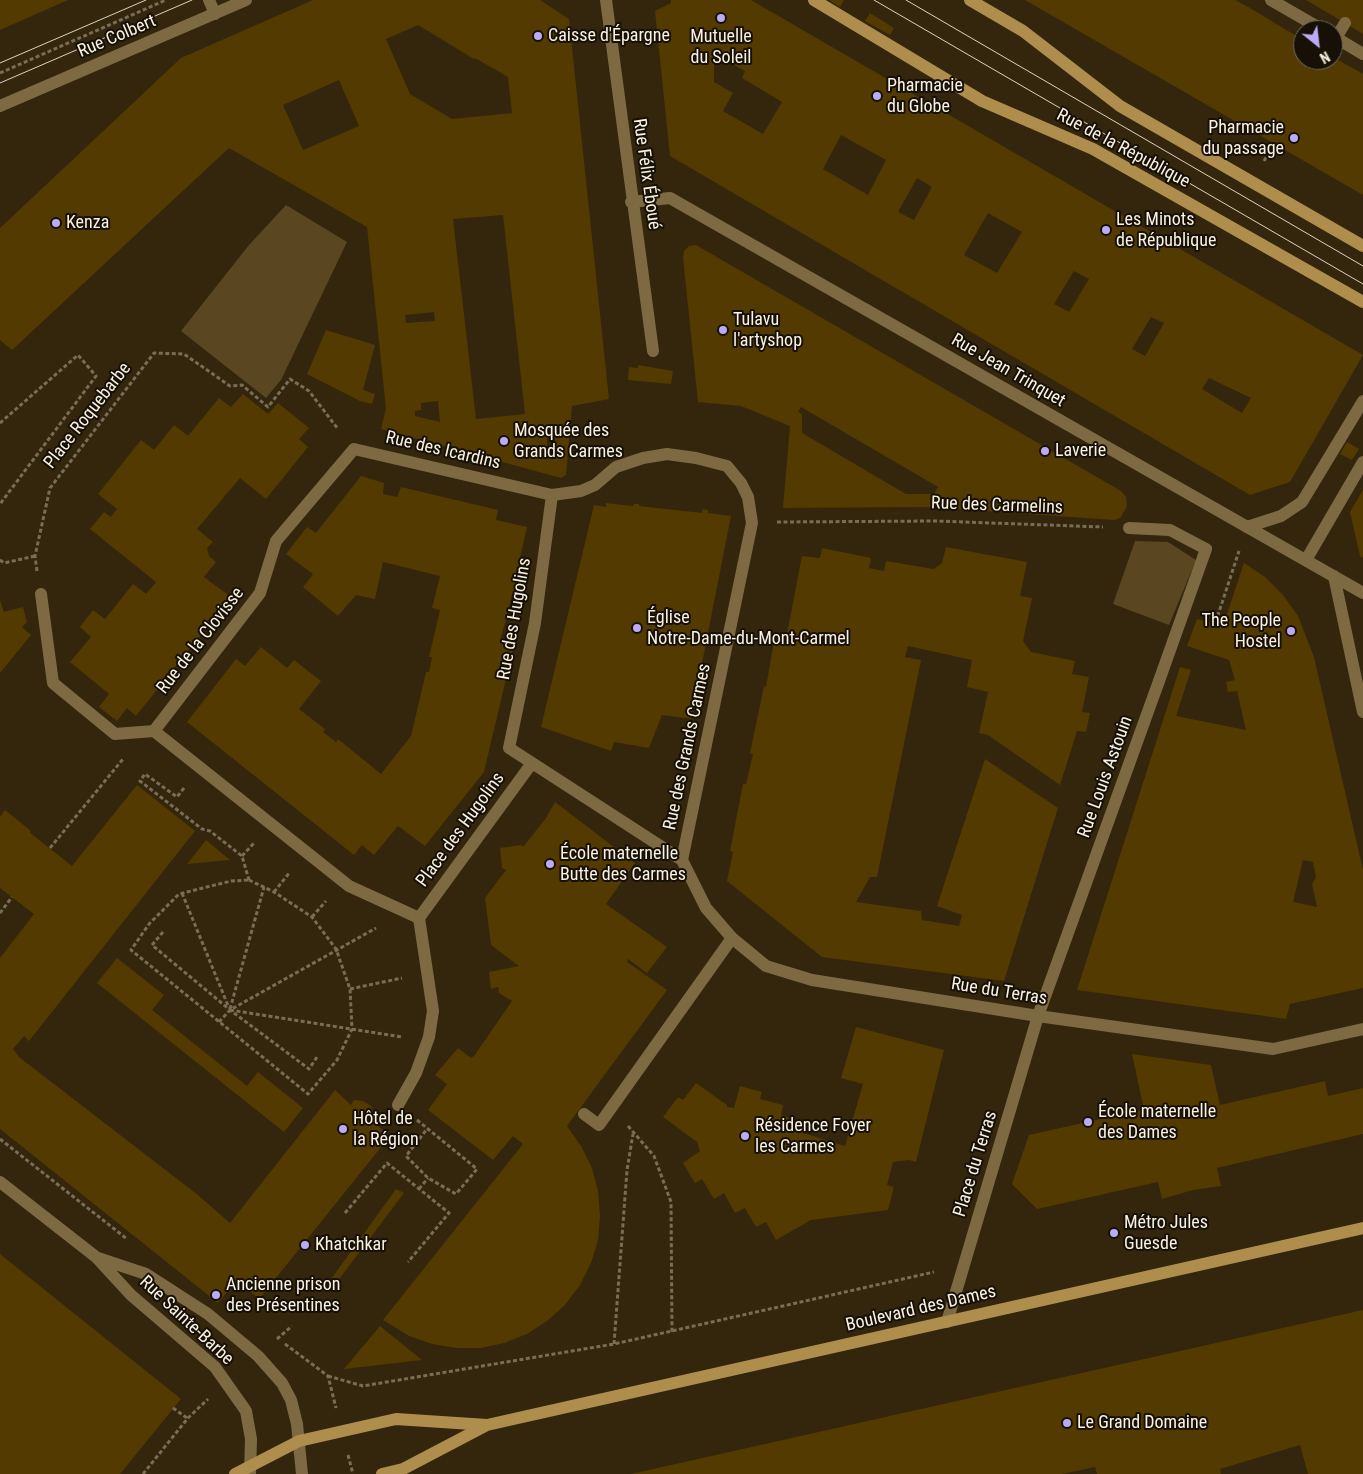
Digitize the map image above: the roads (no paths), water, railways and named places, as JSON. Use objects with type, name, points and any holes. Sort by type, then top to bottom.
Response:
[{"type":"main road","name":"Rue de la République","points":[[814,0],[982,101],[1093,149],[1363,302]]},
{"type":"main road","name":"Rue de la République","points":[[970,0],[1023,31],[1120,106],[1363,246]]},
{"type":"main road","name":"Boulevard des Dames","points":[[235,1474],[250,1470],[299,1441],[342,1430],[396,1419],[487,1425],[1363,1228]]},
{"type":"main road","name":"Boulevard des Dames","points":[[382,1474],[404,1472],[487,1425]]},
{"type":"street","points":[[209,0],[215,14]]},
{"type":"street","name":"Rue Colbert","points":[[0,106],[246,0]]},
{"type":"street","name":"Rue Félix Éboué","points":[[606,0],[631,202],[653,352]]},
{"type":"street","points":[[1271,0],[1306,20]]},
{"type":"street","points":[[1343,44],[1363,54]]},
{"type":"street","name":"Rue Jean Trinquet","points":[[631,202],[670,198],[1363,593]]},
{"type":"street","points":[[1247,527],[1281,516],[1302,502],[1363,402]]},
{"type":"street","name":"Rue des Icardins","points":[[354,449],[552,495]]},
{"type":"street","name":"Rue de la Clovisse","points":[[150,731],[260,593],[276,540],[354,449]]},
{"type":"street","name":"Rue des Grands Carmes","points":[[552,495],[581,491],[595,485],[616,467],[643,458],[667,454],[727,466],[741,483],[748,498],[752,523],[682,860]]},
{"type":"street","points":[[1306,560],[1363,462]]},
{"type":"street","name":"Rue des Hugolins","points":[[532,763],[509,748],[535,623],[552,495]]},
{"type":"street","name":"Rue Louis Astouin","points":[[1038,1016],[1206,549],[1170,530],[1129,528]]},
{"type":"street","points":[[1334,576],[1363,712]]},
{"type":"street","points":[[41,594],[53,683],[115,734],[150,731],[200,768],[349,886],[419,918],[433,1011],[427,1041],[416,1073],[398,1105]]},
{"type":"street","points":[[532,763],[682,860]]},
{"type":"street","name":"Place des Hugolins","points":[[419,918],[532,763]]},
{"type":"street","name":"Rue du Terras","points":[[682,860],[706,908],[732,938],[766,966],[812,980],[1038,1016],[1273,1049],[1363,1029]]},
{"type":"street","points":[[584,1114],[598,1125],[613,1107],[732,938]]},
{"type":"street","name":"Place du Terras","points":[[948,1322],[1038,1016]]},
{"type":"street","name":"Rue Sainte-Barbe","points":[[0,1182],[96,1257],[131,1295],[215,1367],[246,1411],[251,1439],[250,1470]]},
{"type":"street","name":"Rue Sainte-Barbe","points":[[96,1257],[146,1274],[208,1314],[258,1356],[282,1383],[291,1400],[299,1441],[302,1474]]},
{"type":"tram line","points":[[0,63],[146,0]]},
{"type":"tram line","points":[[0,83],[192,0]]},
{"type":"tram line","points":[[874,0],[1363,284]]},
{"type":"tram line","points":[[906,0],[1363,266]]},
{"type":"place","name":"Mutuelle du Soleil","points":[[721,18]]},
{"type":"place","name":"Caisse d'Épargne","points":[[538,36]]},
{"type":"place","name":"Pharmacie du Globe","points":[[877,96]]},
{"type":"place","name":"Pharmacie du passage","points":[[1294,138]]},
{"type":"place","name":"Kenza","points":[[56,223]]},
{"type":"place","name":"Les Minots de République","points":[[1106,230]]},
{"type":"place","name":"Tulavu l'artyshop","points":[[723,330]]},
{"type":"place","name":"Mosquée des Grands Carmes","points":[[504,441]]},
{"type":"place","name":"Laverie","points":[[1045,451]]},
{"type":"place","name":"Église Notre-Dame-du-Mont-Carmel","points":[[637,628]]},
{"type":"place","name":"The People Hostel","points":[[1291,631]]},
{"type":"place","name":"École maternelle Butte des Carmes","points":[[550,864]]},
{"type":"place","name":"École maternelle des Dames","points":[[1088,1122]]},
{"type":"place","name":"Hôtel de la Région","points":[[343,1129]]},
{"type":"place","name":"Résidence Foyer les Carmes","points":[[745,1136]]},
{"type":"place","name":"Métro Jules Guesde","points":[[1114,1233]]},
{"type":"place","name":"Khatchkar","points":[[305,1245]]},
{"type":"place","name":"Ancienne prison des Présentines","points":[[216,1295]]},
{"type":"place","name":"Le Grand Domaine","points":[[1067,1423]]}]
